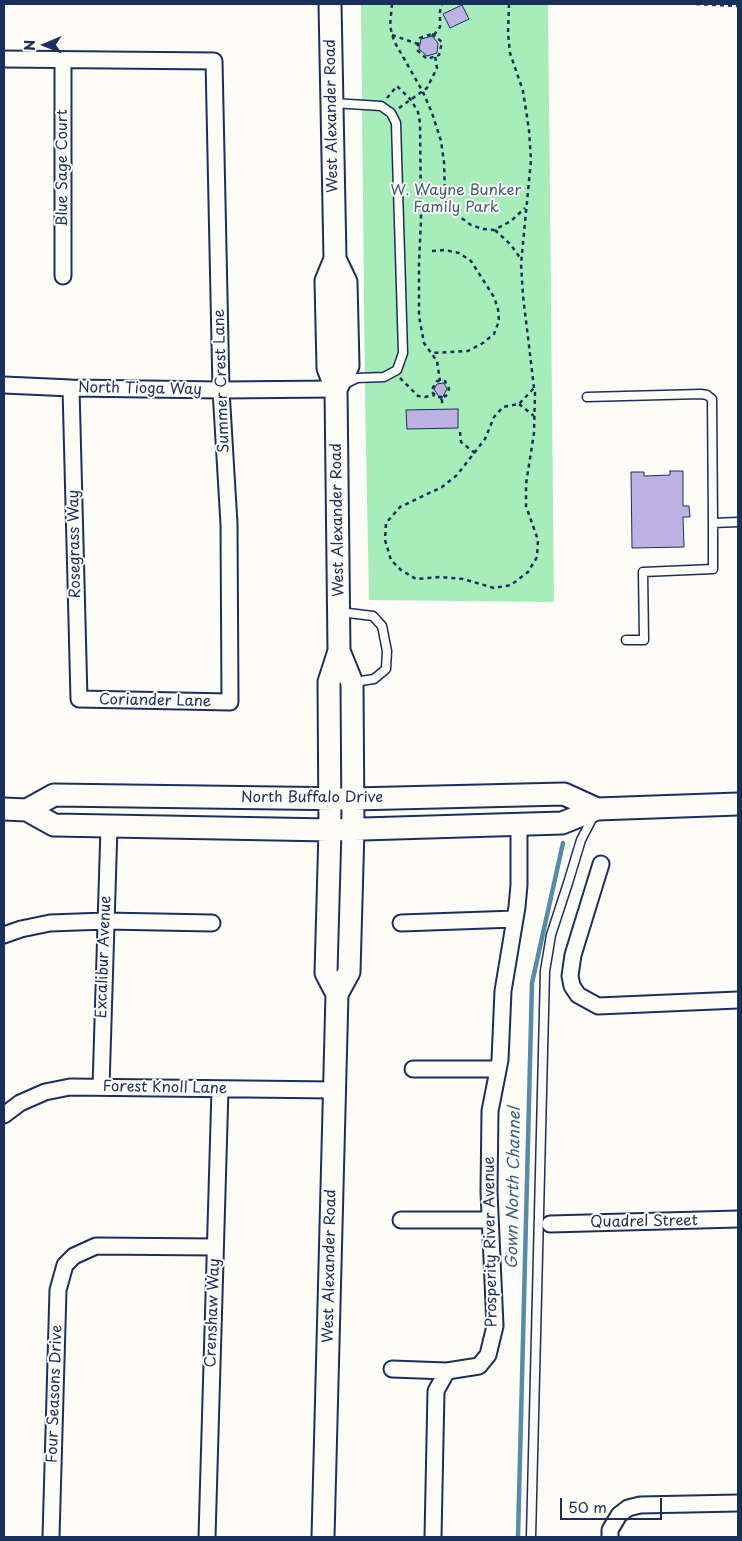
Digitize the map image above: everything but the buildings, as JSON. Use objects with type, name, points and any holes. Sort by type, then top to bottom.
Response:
[{"type":"main road","name":"West Alexander Road","points":[[323,1537],[336,994],[326,972],[330,830],[329,682],[339,651],[336,389],[348,366],[346,282],[335,259],[330,4]]},
{"type":"main road","name":"West Alexander Road","points":[[336,994],[349,972],[353,829],[352,683],[339,651]]},
{"type":"main road","name":"North Buffalo Drive","points":[[27,810],[54,795],[353,800],[564,794],[597,809]]},
{"type":"main road","name":"North Buffalo Drive","points":[[4,809],[27,810],[54,825],[330,830],[562,823],[597,809],[738,804]]},
{"type":"street","points":[[4,59],[63,60]]},
{"type":"street","name":"Summer Crest Lane","points":[[63,60],[214,61],[221,390],[229,524],[230,702]]},
{"type":"street","name":"Blue Sage Court","points":[[63,60],[63,276]]},
{"type":"street","name":"North Tioga Way","points":[[4,385],[221,390],[336,389]]},
{"type":"street","name":"Rosegrass Way","points":[[72,388],[79,699]]},
{"type":"street","name":"Coriander Lane","points":[[79,699],[230,702]]},
{"type":"street","name":"Prosperity River Avenue","points":[[392,1368],[447,1372],[479,1366],[488,1355],[494,1326],[490,1220],[490,1110],[498,1068],[503,991],[519,885],[519,825]]},
{"type":"street","name":"Excalibur Avenue","points":[[101,1086],[109,827]]},
{"type":"street","points":[[600,864],[573,955],[570,976],[572,986],[578,994],[598,1006],[738,1000]]},
{"type":"street","points":[[401,923],[515,919]]},
{"type":"street","points":[[4,935],[21,929],[50,923],[105,921],[212,923]]},
{"type":"street","points":[[413,1069],[498,1068]]},
{"type":"street","name":"Forest Knoll Lane","points":[[4,1115],[20,1103],[45,1092],[70,1086],[334,1090]]},
{"type":"street","name":"Crenshaw Way","points":[[207,1537],[220,1089]]},
{"type":"street","name":"Quadrel Street","points":[[550,1224],[738,1219]]},
{"type":"street","points":[[400,1220],[490,1220]]},
{"type":"street","name":"Four Seasons Drive","points":[[51,1537],[58,1290],[65,1265],[74,1256],[96,1246],[215,1247]]},
{"type":"street","points":[[433,1537],[436,1391],[447,1372]]},
{"type":"street","points":[[610,1537],[610,1530],[619,1515],[628,1508],[640,1505],[738,1502]]},
{"type":"lane","points":[[331,103],[381,106],[392,113],[396,123],[403,353],[397,370],[384,377],[357,378],[336,389]]},
{"type":"lane","points":[[587,398],[701,394],[708,395],[712,399],[713,569],[643,572],[644,640],[626,640]]},
{"type":"lane","points":[[713,523],[738,522]]},
{"type":"lane","points":[[338,612],[373,616],[382,626],[387,651],[386,669],[374,679],[352,683]]},
{"type":"lane","points":[[531,1537],[546,971],[552,935],[581,840],[597,809]]},
{"type":"path","points":[[392,4],[390,26],[392,35],[402,57],[423,92],[432,112],[441,141],[444,162],[444,194],[448,203],[456,214],[471,225],[494,230],[511,221],[526,207]]},
{"type":"path","points":[[434,35],[440,27],[442,4]]},
{"type":"path","points":[[509,4],[508,33],[510,52],[523,91],[530,130],[531,160],[522,261],[523,296],[534,388],[534,433],[526,484],[526,506],[538,540],[537,557],[528,572],[511,585],[494,588],[463,579],[440,577],[416,579],[401,570],[391,560],[385,540],[386,523],[400,507],[442,487],[457,475],[485,439],[494,417],[503,407],[519,404],[534,388]]},
{"type":"path","points":[[696,4],[738,6]]},
{"type":"path","points":[[392,35],[418,44]]},
{"type":"path","points":[[434,35],[442,42],[439,55],[427,59],[417,50],[418,44],[420,38],[434,35]]},
{"type":"path","points":[[392,113],[423,92],[437,68],[435,56]]},
{"type":"path","points":[[380,97],[388,98],[397,86],[411,100],[418,112],[420,123],[421,220],[419,316],[424,343],[437,361],[440,381]]},
{"type":"path","points":[[494,230],[511,245],[522,261]]},
{"type":"path","points":[[432,251],[445,250],[458,253],[471,261],[494,297],[499,321],[494,334],[483,343],[468,351],[432,353]]},
{"type":"path","points":[[398,377],[418,396],[435,395]]},
{"type":"path","points":[[437,381],[440,381],[445,381],[449,389],[446,396],[437,397],[431,391],[437,381]]},
{"type":"path","points":[[442,397],[442,407]]},
{"type":"path","points":[[519,404],[534,416]]},
{"type":"path","points":[[460,432],[461,442],[475,453]]},
{"type":"green space","name":"W. Wayne Bunker Family Park","points":[[361,4],[548,4],[554,602],[369,600]]},
{"type":"waterway","name":"Gown North Channel","points":[[518,1537],[532,983],[563,843]]}]
